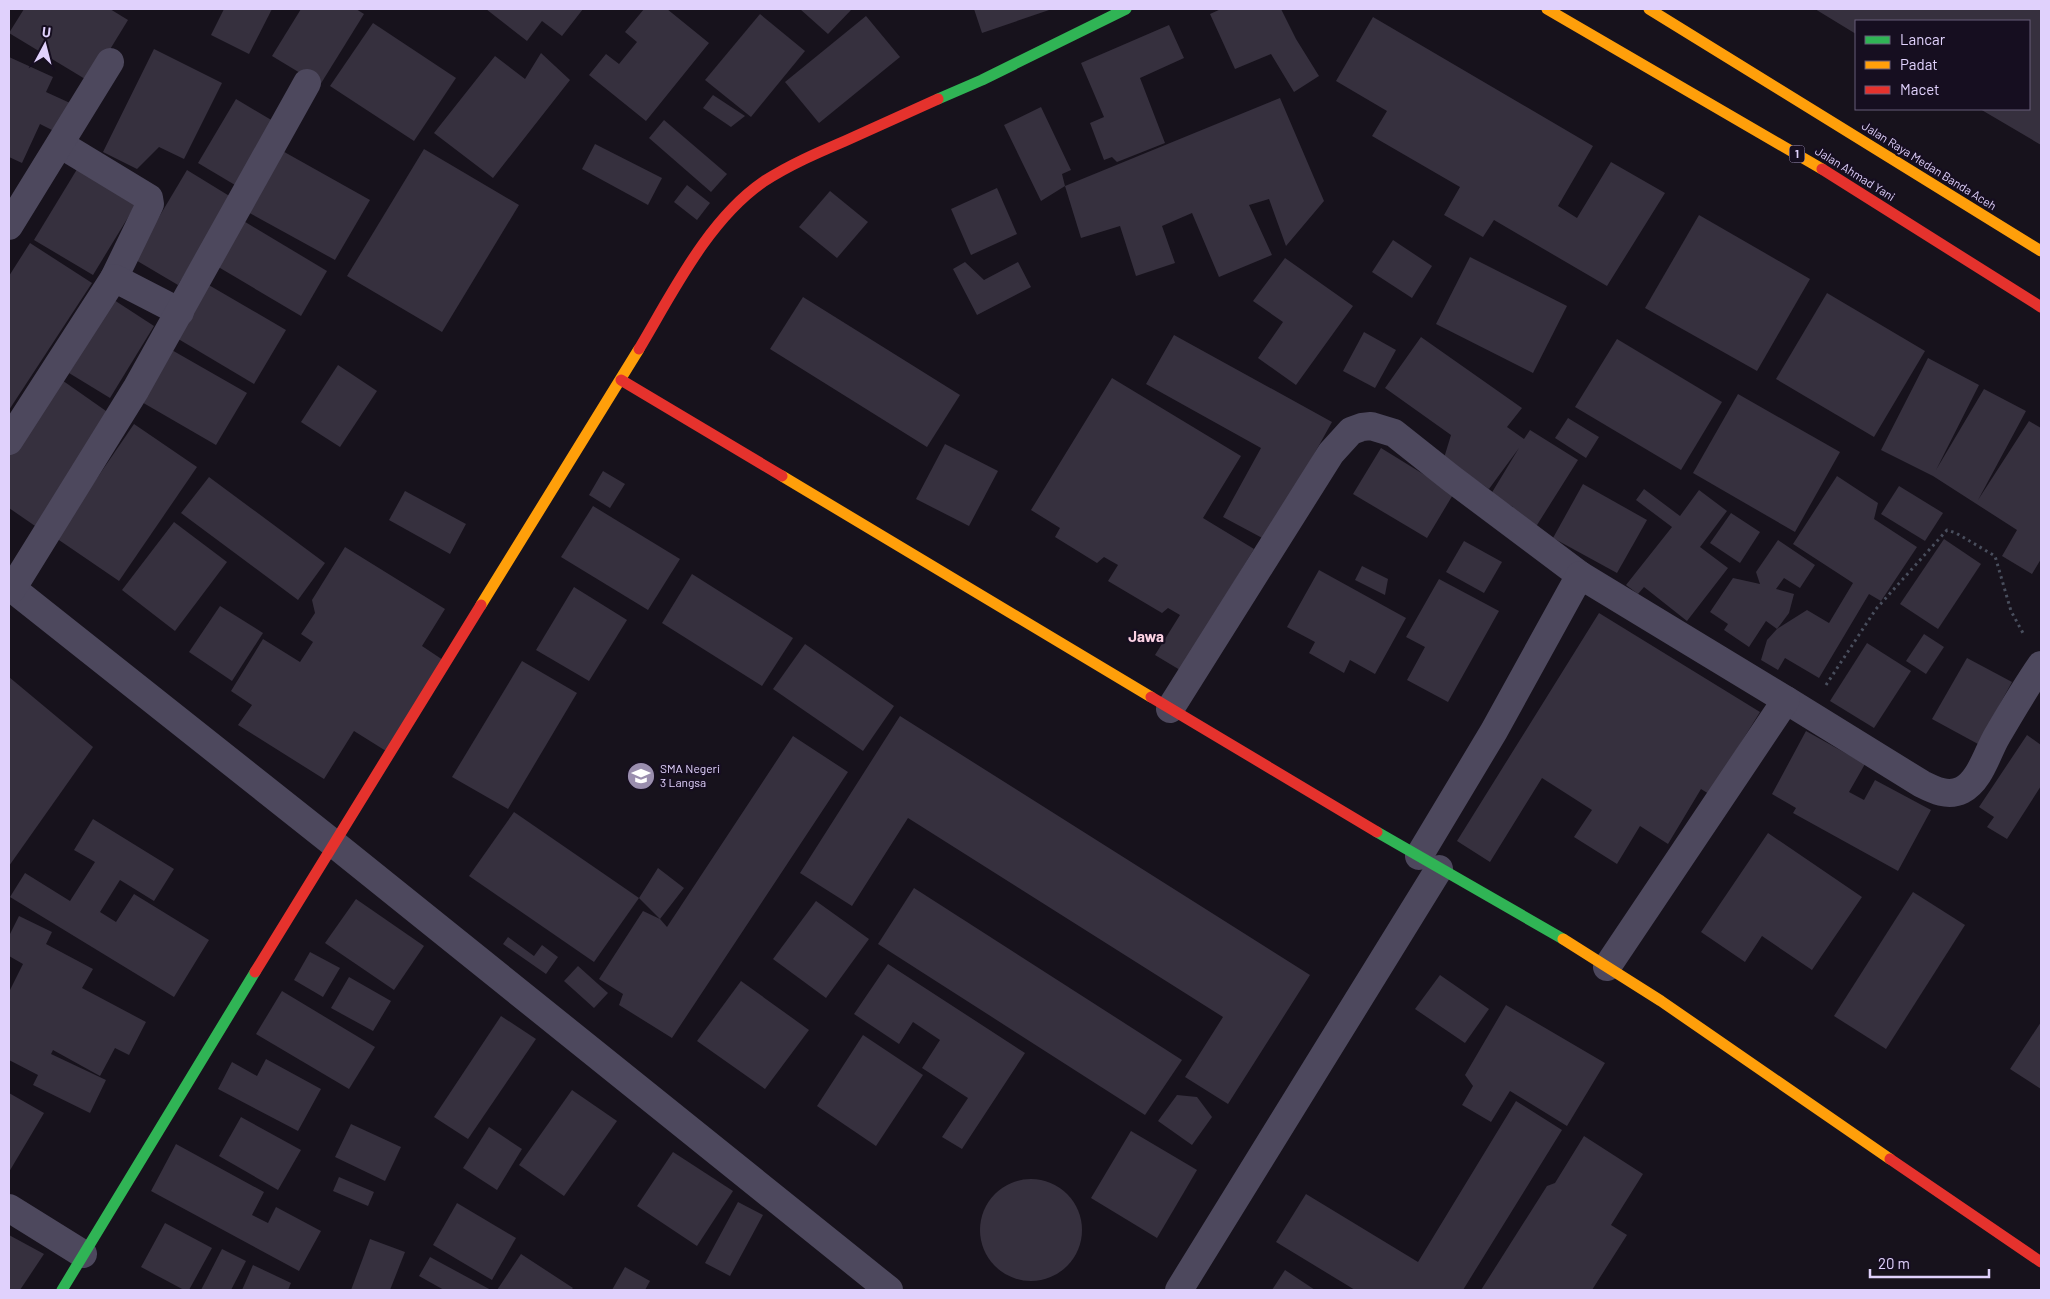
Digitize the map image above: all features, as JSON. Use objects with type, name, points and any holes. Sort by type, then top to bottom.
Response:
[{"type":"street","points":[[62,1290],[333,843],[622,380],[682,276],[708,238],[732,210],[762,184],[795,163],[982,80],[1126,9]]},
{"type":"street","name":"Jalan Ahmad Yani","points":[[1547,9],[1818,167],[2041,307]]},
{"type":"street","name":"Jalan Raya Medan Banda Aceh","points":[[1650,9],[2041,251]]},
{"type":"street","points":[[9,226],[110,62]]},
{"type":"street","points":[[307,82],[122,413],[10,588],[333,843],[890,1290]]},
{"type":"street","points":[[9,441],[114,278],[150,204],[149,198],[60,144]]},
{"type":"street","points":[[114,278],[180,312]]},
{"type":"street","points":[[622,380],[1170,709],[1559,937],[1661,1001],[2041,1262]]},
{"type":"street","points":[[1170,709],[1330,454],[1351,431],[1362,427],[1382,428],[1394,433],[1580,575],[1928,787],[1948,793],[1961,791],[1969,785],[1977,774],[1996,737],[2041,665]]},
{"type":"street","points":[[1179,1290],[1429,862],[1494,731],[1580,575]]},
{"type":"street","points":[[1607,968],[1797,706]]},
{"type":"street","points":[[9,1208],[83,1254]]},
{"type":"path","points":[[1797,706],[1876,609],[1947,530],[1956,533],[1995,556],[2011,611],[2041,665]]},
{"type":"building","points":[[24,9],[110,9],[128,20],[90,82],[9,33]]},
{"type":"building","points":[[224,9],[272,9],[249,54],[211,35]]},
{"type":"building","points":[[301,9],[356,9],[364,14],[320,85],[272,56]]},
{"type":"building","points":[[486,9],[583,9],[562,36],[542,21],[527,41]]},
{"type":"building","points":[[644,9],[667,9],[709,43],[646,121],[589,75],[606,54],[619,64],[637,42],[625,32]]},
{"type":"building","points":[[800,9],[852,9],[828,34]]},
{"type":"building","points":[[974,9],[1052,9],[982,33]]},
{"type":"building","points":[[1221,9],[1281,9],[1296,39],[1319,76],[1294,92],[1271,54],[1235,69],[1210,14]]},
{"type":"building","points":[[1815,9],[2041,9],[2041,145],[1982,110],[2030,110],[2030,20],[1855,20],[1855,33]]},
{"type":"building","points":[[760,14],[805,51],[751,117],[705,80]]},
{"type":"building","points":[[866,16],[900,57],[819,123],[785,82]]},
{"type":"building","points":[[1373,17],[1593,146],[1558,206],[1577,218],[1611,162],[1665,193],[1607,286],[1494,220],[1483,237],[1444,215],[1460,187],[1372,136],[1387,111],[1336,81]]},
{"type":"building","points":[[373,23],[456,78],[414,141],[330,86]]},
{"type":"building","points":[[1169,25],[1184,58],[1140,78],[1165,143],[1117,162],[1112,157],[1104,160],[1090,123],[1104,117],[1081,63]]},
{"type":"building","points":[[154,49],[222,83],[184,159],[159,147],[137,169],[103,152]]},
{"type":"building","points":[[541,53],[570,80],[493,178],[434,133],[495,56],[525,79]]},
{"type":"building","points":[[9,57],[53,77],[46,92],[70,103],[56,132],[40,124],[22,163],[9,157]]},
{"type":"building","points":[[713,95],[745,116],[731,127],[703,108]]},
{"type":"building","points":[[1280,98],[1324,201],[1286,246],[1269,199],[1249,205],[1272,255],[1219,277],[1192,213],[1162,226],[1175,263],[1136,276],[1120,226],[1081,238],[1065,186]]},
{"type":"building","points":[[236,99],[273,121],[235,185],[198,163]]},
{"type":"building","points":[[1041,107],[1071,170],[1062,174],[1065,186],[1041,201],[1004,125]]},
{"type":"building","points":[[664,120],[727,174],[711,192],[649,138]]},
{"type":"building","points":[[595,144],[662,178],[648,205],[582,169]]},
{"type":"building","points":[[279,149],[370,200],[335,260],[244,210]]},
{"type":"building","points":[[424,149],[519,205],[442,332],[347,276]]},
{"type":"building","points":[[79,166],[138,201],[93,275],[34,240]]},
{"type":"building","points":[[187,170],[231,197],[178,285],[134,259]]},
{"type":"building","points":[[687,185],[710,203],[697,220],[674,202]]},
{"type":"building","points":[[997,188],[1017,234],[971,255],[951,209]]},
{"type":"building","points":[[830,191],[868,222],[837,258],[799,227]]},
{"type":"building","points":[[1699,215],[1810,279],[1757,371],[1645,308]]},
{"type":"building","points":[[242,220],[327,271],[301,316],[215,265]]},
{"type":"building","points":[[1393,240],[1432,266],[1412,298],[1372,272]]},
{"type":"building","points":[[30,243],[92,283],[9,410],[9,276]]},
{"type":"building","points":[[1470,257],[1567,306],[1533,373],[1436,324]]},
{"type":"building","points":[[1285,258],[1353,306],[1296,385],[1258,358],[1283,322],[1253,301]]},
{"type":"building","points":[[965,262],[984,280],[1018,262],[1031,287],[977,315],[953,269]]},
{"type":"building","points":[[207,284],[286,330],[254,384],[175,337]]},
{"type":"building","points":[[1827,293],[1925,351],[1874,437],[1776,379]]},
{"type":"building","points":[[803,297],[960,395],[927,447],[770,349]]},
{"type":"building","points":[[114,300],[154,326],[110,398],[69,373]]},
{"type":"building","points":[[1364,332],[1396,350],[1375,388],[1343,371]]},
{"type":"building","points":[[1174,335],[1332,422],[1266,540],[1223,517],[1261,448],[1146,384]]},
{"type":"building","points":[[1421,337],[1522,408],[1507,427],[1524,439],[1530,430],[1578,460],[1532,533],[1503,515],[1513,507],[1491,494],[1519,448],[1489,489],[1444,458],[1451,435],[1385,388]]},
{"type":"building","points":[[1617,339],[1722,402],[1681,470],[1575,407]]},
{"type":"building","points":[[170,349],[247,393],[216,445],[140,401]]},
{"type":"building","points":[[1928,358],[1979,385],[1936,470],[1984,389],[2026,411],[1978,500],[2029,421],[2041,428],[2041,559],[2032,574],[2002,556],[2017,530],[1933,476],[1881,450]]},
{"type":"building","points":[[338,365],[377,391],[340,447],[301,422]]},
{"type":"building","points":[[59,378],[116,418],[38,528],[9,508],[9,451]]},
{"type":"building","points":[[1112,378],[1241,456],[1203,518],[1254,549],[1180,670],[1155,655],[1180,615],[1168,608],[1162,613],[1108,581],[1118,565],[1104,557],[1097,563],[1055,537],[1060,528],[1031,510]]},
{"type":"building","points":[[1738,394],[1840,452],[1795,532],[1693,473]]},
{"type":"building","points":[[1568,418],[1599,437],[1586,458],[1555,438]]},
{"type":"building","points":[[134,424],[197,467],[119,581],[56,538]]},
{"type":"building","points":[[945,444],[998,471],[969,526],[916,499]]},
{"type":"building","points":[[1381,448],[1454,493],[1427,538],[1353,494]]},
{"type":"building","points":[[603,471],[625,484],[610,508],[589,495]]},
{"type":"building","points":[[1837,476],[1878,503],[1874,519],[1917,547],[1881,601],[1869,594],[1819,678],[1785,658],[1778,670],[1761,660],[1767,640],[1777,629],[1807,610],[1829,623],[1853,583],[1793,544]]},
{"type":"building","points":[[209,477],[325,563],[298,600],[181,513]]},
{"type":"building","points":[[1583,484],[1647,520],[1617,573],[1553,538]]},
{"type":"building","points":[[1899,486],[1943,513],[1925,541],[1881,514]]},
{"type":"building","points":[[1644,489],[1680,516],[1699,490],[1727,511],[1700,547],[1728,568],[1687,621],[1644,587],[1638,594],[1626,585],[1672,527],[1636,500]]},
{"type":"building","points":[[405,491],[466,524],[450,554],[389,520]]},
{"type":"building","points":[[593,506],[680,559],[648,610],[561,557]]},
{"type":"building","points":[[1731,513],[1760,532],[1740,563],[1710,543]]},
{"type":"building","points":[[174,522],[227,562],[175,631],[122,590]]},
{"type":"building","points":[[1944,539],[1981,564],[1938,629],[1900,604]]},
{"type":"building","points":[[1778,540],[1815,565],[1800,588],[1784,578],[1776,589],[1794,594],[1789,613],[1777,629],[1766,621],[1749,647],[1724,630],[1728,624],[1710,612],[1733,578],[1760,584],[1756,572]]},
{"type":"building","points":[[1464,541],[1502,562],[1484,593],[1446,572]]},
{"type":"building","points":[[345,547],[445,609],[422,646],[443,660],[386,751],[354,731],[324,779],[238,725],[252,705],[231,691],[263,639],[300,662],[313,642],[301,634],[315,613],[312,600]]},
{"type":"building","points":[[1362,566],[1388,579],[1385,595],[1355,580]]},
{"type":"building","points":[[1319,570],[1406,618],[1375,674],[1350,660],[1344,673],[1309,653],[1315,642],[1287,627]]},
{"type":"building","points":[[692,574],[793,638],[762,686],[662,623]]},
{"type":"building","points":[[1439,579],[1499,611],[1448,702],[1407,680],[1425,647],[1406,637]]},
{"type":"building","points":[[574,587],[627,620],[589,681],[536,650]]},
{"type":"building","points":[[220,606],[263,633],[232,681],[189,652]]},
{"type":"building","points":[[1599,613],[1760,712],[1709,794],[1701,789],[1668,844],[1640,826],[1617,864],[1574,837],[1592,810],[1542,778],[1490,862],[1457,841]]},
{"type":"building","points":[[1924,634],[1944,647],[1926,674],[1906,661]]},
{"type":"building","points":[[1867,643],[1911,671],[1874,728],[1830,701]]},
{"type":"building","points":[[805,644],[894,706],[863,751],[773,689]]},
{"type":"building","points":[[1967,658],[2012,682],[1978,744],[1932,719]]},
{"type":"building","points":[[522,661],[577,693],[508,809],[452,777]]},
{"type":"building","points":[[9,677],[93,747],[9,866]]},
{"type":"building","points":[[900,716],[1310,975],[1228,1104],[1185,1077],[1223,1017],[908,818],[852,906],[800,873]]},
{"type":"building","points":[[1806,731],[1865,764],[1849,792],[1864,800],[1875,780],[1931,810],[1898,871],[1793,813],[1796,808],[1772,794]]},
{"type":"building","points":[[2027,735],[2041,745],[2041,786],[2007,839],[1987,827],[1994,817],[1979,807]]},
{"type":"building","points":[[793,736],[848,772],[672,1038],[619,1005],[623,994],[599,979],[643,911],[660,919],[667,927]]},
{"type":"building","points":[[514,812],[639,898],[594,962],[469,876]]},
{"type":"building","points":[[93,819],[174,869],[154,901],[120,880],[100,912],[116,922],[134,894],[209,940],[174,997],[10,897],[25,873],[70,901],[95,862],[74,850]]},
{"type":"building","points":[[1768,833],[1862,897],[1812,970],[1762,936],[1745,962],[1701,932]]},
{"type":"building","points":[[658,868],[684,888],[660,919],[639,898]]},
{"type":"building","points":[[914,888],[1182,1060],[1145,1115],[878,944]]},
{"type":"building","points":[[1913,892],[1965,925],[1886,1049],[1834,1016]]},
{"type":"building","points":[[356,899],[424,946],[394,990],[325,943]]},
{"type":"building","points":[[816,901],[869,939],[826,998],[773,959]]},
{"type":"building","points":[[19,916],[52,932],[46,944],[93,969],[82,988],[146,1022],[129,1055],[115,1048],[100,1076],[53,1050],[51,1054],[106,1080],[90,1113],[33,1085],[38,1075],[9,1060],[9,992],[23,964],[9,956],[9,936]]},
{"type":"building","points":[[508,937],[534,956],[542,945],[558,957],[546,974],[503,944]]},
{"type":"building","points":[[310,952],[340,968],[323,997],[294,980]]},
{"type":"building","points":[[888,964],[1025,1053],[962,1149],[942,1137],[968,1098],[922,1068],[940,1040],[913,1022],[899,1044],[854,1014]]},
{"type":"building","points":[[578,966],[608,993],[594,1008],[564,981]]},
{"type":"building","points":[[1440,975],[1489,1009],[1465,1043],[1415,1009]]},
{"type":"building","points":[[349,977],[391,1001],[373,1031],[331,1008]]},
{"type":"building","points":[[741,981],[809,1030],[765,1089],[697,1041]]},
{"type":"building","points":[[282,991],[375,1047],[349,1089],[256,1034]]},
{"type":"building","points":[[1506,1005],[1605,1063],[1567,1126],[1510,1091],[1491,1122],[1462,1105],[1473,1086],[1465,1075]]},
{"type":"building","points":[[501,1016],[536,1039],[468,1139],[434,1117]]},
{"type":"building","points":[[2041,1022],[2041,1089],[2010,1069]]},
{"type":"building","points":[[863,1035],[923,1075],[876,1146],[817,1106]]},
{"type":"building","points":[[266,1059],[321,1089],[298,1131],[218,1089],[232,1062],[257,1076]]},
{"type":"building","points":[[572,1090],[617,1121],[564,1196],[519,1165]]},
{"type":"building","points":[[9,1093],[44,1113],[9,1172]]},
{"type":"building","points":[[1177,1095],[1197,1097],[1212,1117],[1192,1145],[1158,1121]]},
{"type":"building","points":[[1516,1101],[1562,1130],[1463,1290],[1355,1290],[1276,1242],[1306,1194],[1418,1262]]},
{"type":"building","points":[[241,1117],[301,1150],[278,1190],[219,1156]]},
{"type":"building","points":[[351,1124],[401,1147],[385,1181],[335,1157]]},
{"type":"building","points":[[489,1127],[522,1149],[497,1190],[463,1168]]},
{"type":"building","points":[[1131,1131],[1197,1170],[1157,1238],[1091,1198]]},
{"type":"building","points":[[1584,1136],[1643,1174],[1611,1225],[1627,1235],[1592,1290],[1481,1290],[1547,1186],[1555,1183]]},
{"type":"building","points":[[176,1144],[264,1192],[252,1215],[268,1223],[276,1207],[321,1231],[299,1271],[151,1191]]},
{"type":"building","points":[[673,1152],[733,1191],[697,1246],[637,1206]]},
{"type":"building","points":[[339,1177],[374,1192],[368,1206],[333,1191]]},
{"type":"building","points":[[1031,1179],[1051,1183],[1067,1194],[1078,1210],[1082,1230],[1078,1250],[1067,1266],[1051,1277],[1031,1281],[1011,1277],[995,1266],[984,1250],[980,1230],[984,1210],[995,1194],[1011,1183]]},
{"type":"building","points":[[738,1202],[763,1215],[730,1276],[705,1263]]},
{"type":"building","points":[[457,1203],[516,1238],[492,1280],[433,1245]]},
{"type":"building","points":[[165,1223],[212,1248],[189,1290],[184,1290],[141,1267]]},
{"type":"building","points":[[9,1235],[44,1254],[20,1290],[9,1290]]},
{"type":"building","points":[[370,1239],[405,1252],[390,1290],[351,1290]]},
{"type":"building","points":[[222,1249],[246,1261],[231,1290],[201,1290]]},
{"type":"building","points":[[521,1254],[573,1288],[571,1290],[497,1290]]},
{"type":"building","points":[[430,1257],[491,1290],[444,1290],[419,1276]]},
{"type":"building","points":[[253,1265],[291,1283],[288,1290],[242,1290]]},
{"type":"building","points":[[625,1267],[650,1281],[645,1290],[612,1290]]},
{"type":"building","points":[[1285,1270],[1315,1290],[1272,1290]]},
{"type":"traffic: fast","points":[[938,99],[982,80],[1126,9]]},
{"type":"traffic: fast","points":[[1377,832],[1563,939]]},
{"type":"traffic: fast","points":[[62,1290],[255,972]]},
{"type":"traffic: slow","points":[[1547,9],[1822,169]]},
{"type":"traffic: slow","points":[[1649,9],[2041,251]]},
{"type":"traffic: slow","points":[[481,605],[639,349]]},
{"type":"traffic: slow","points":[[782,476],[1151,697]]},
{"type":"traffic: slow","points":[[1563,939],[1661,1001],[1890,1159]]},
{"type":"traffic: jam","points":[[639,349],[693,258],[725,216],[743,198],[763,182],[793,165],[938,99]]},
{"type":"traffic: jam","points":[[1822,169],[2041,307]]},
{"type":"traffic: jam","points":[[621,380],[782,476]]},
{"type":"traffic: jam","points":[[255,972],[481,605]]},
{"type":"traffic: jam","points":[[1151,697],[1377,832]]},
{"type":"traffic: jam","points":[[1890,1159],[2041,1262]]},
{"type":"place","name":"SMA Negeri 3 Langsa","points":[[641,776]]},
{"type":"district","name":"Jawa","points":[[1146,637]]}]
